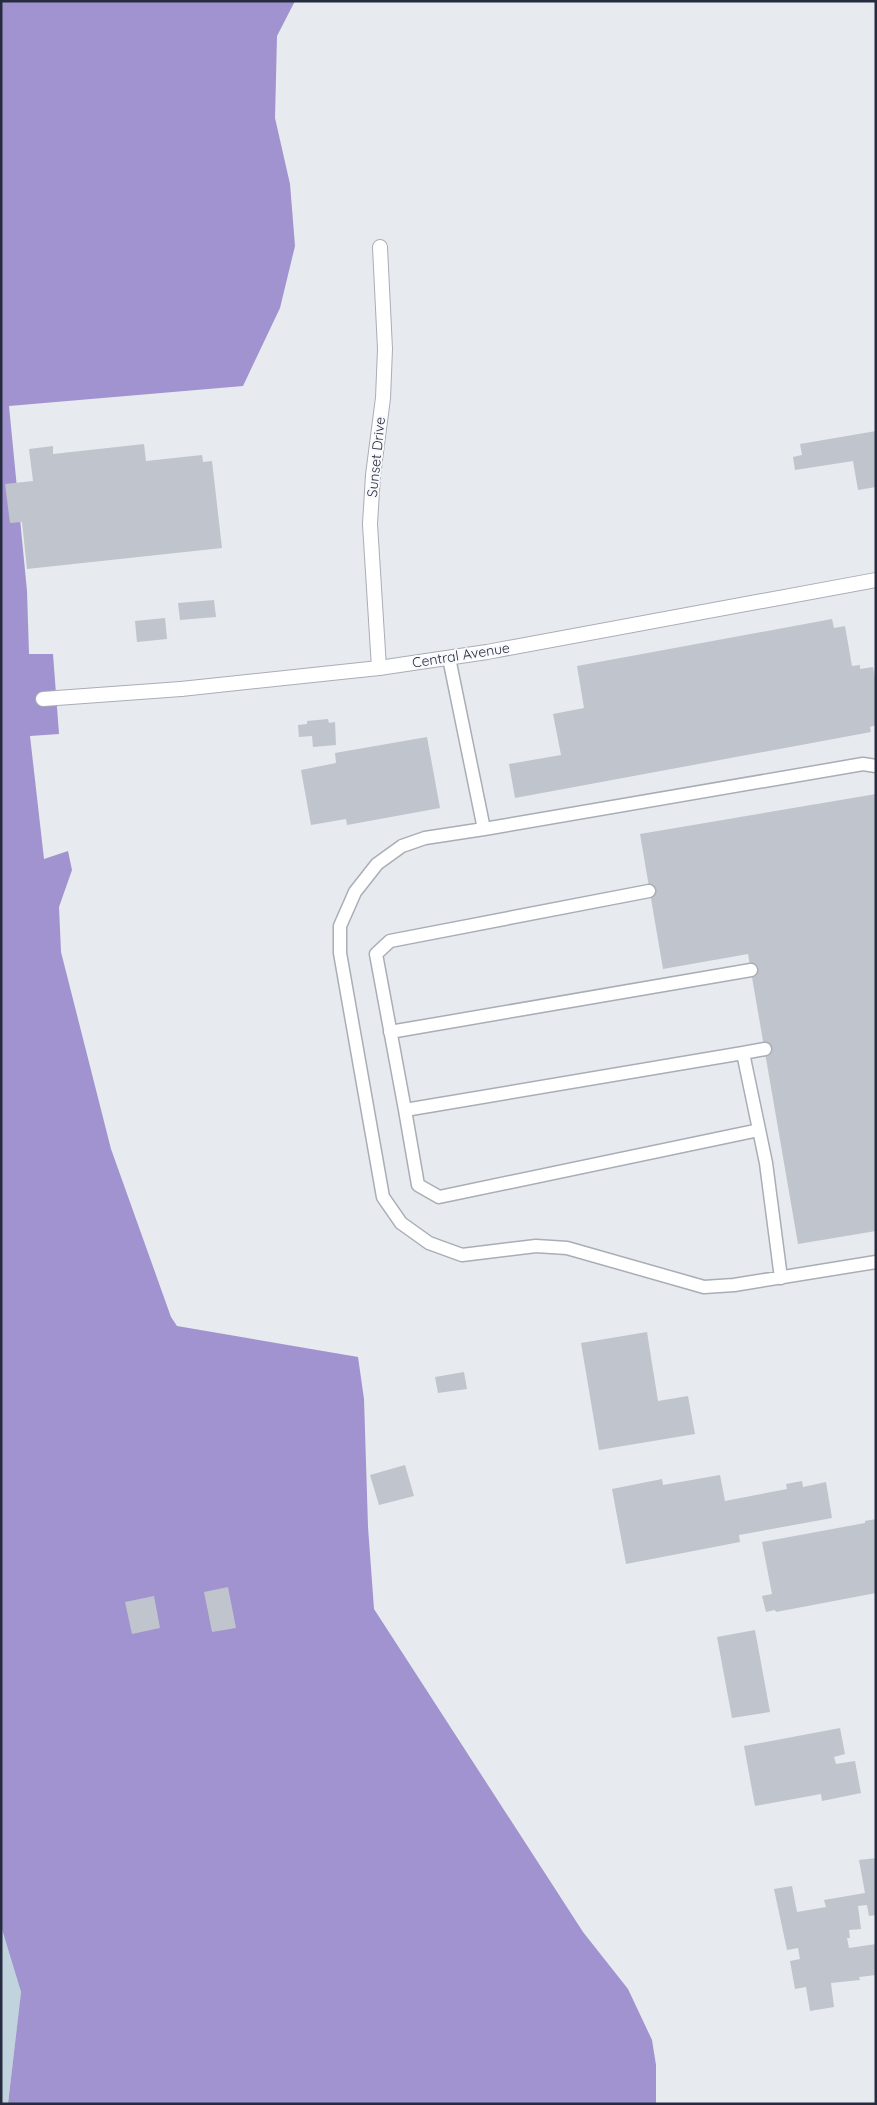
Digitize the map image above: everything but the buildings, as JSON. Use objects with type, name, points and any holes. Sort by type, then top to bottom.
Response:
[{"type":"street","name":"Sunset Drive","points":[[379,668],[370,524],[373,475],[383,398],[385,349],[380,247]]},
{"type":"street","name":"Central Avenue","points":[[43,700],[181,689],[379,668],[449,658],[876,580]]},
{"type":"lane","points":[[449,658],[484,829]]},
{"type":"lane","points":[[876,766],[863,764],[425,838],[402,846],[377,864],[360,885],[340,926],[340,953],[383,1198],[401,1223],[429,1242],[462,1255],[536,1246],[567,1248],[704,1287],[734,1285],[876,1262]]},
{"type":"lane","points":[[649,891],[390,941],[376,954],[418,1185],[439,1197],[759,1130]]},
{"type":"lane","points":[[390,1032],[751,970]]},
{"type":"lane","points":[[405,1110],[765,1049]]},
{"type":"lane","points":[[743,1053],[766,1163],[781,1278]]},
{"type":"shaded area","points":[[1,1],[295,1],[277,36],[275,118],[290,184],[295,246],[280,308],[243,386],[9,406],[27,591],[29,654],[53,654],[59,734],[30,736],[44,859],[68,851],[72,870],[59,907],[61,952],[111,1149],[171,1317],[177,1326],[358,1357],[364,1399],[368,1527],[374,1609],[583,1932],[628,1989],[652,2040],[656,2065],[656,2104],[8,2104],[21,1992],[1,1926]]},
{"type":"shaded area","points":[[1,1926],[21,1992],[8,2104],[1,2104]]}]
